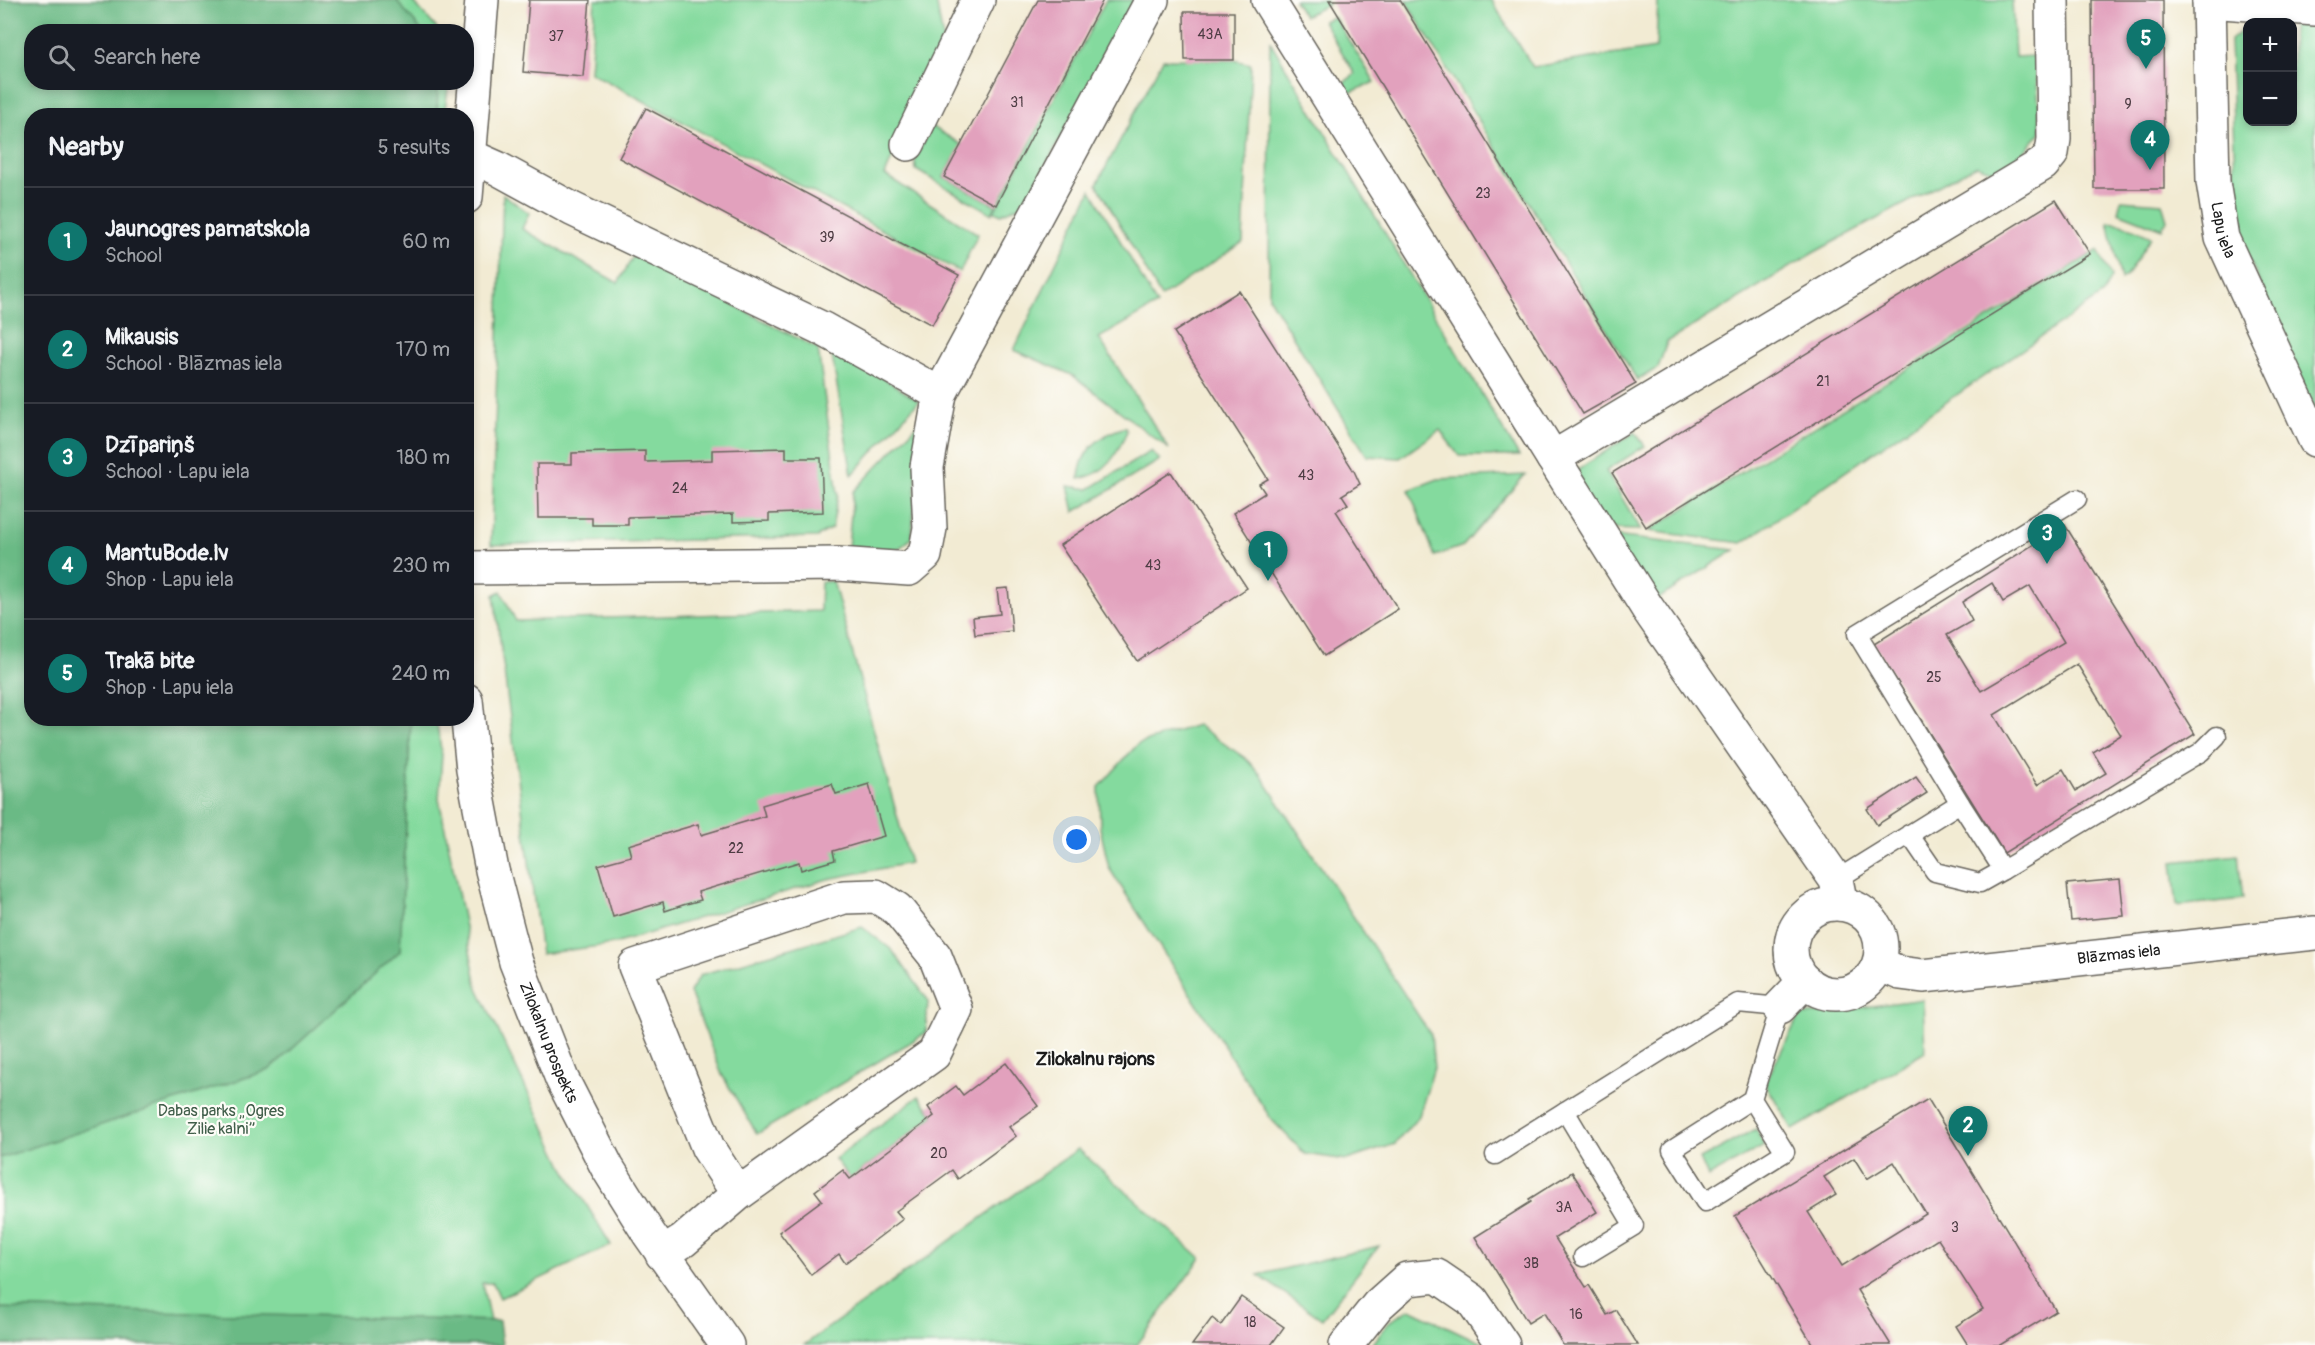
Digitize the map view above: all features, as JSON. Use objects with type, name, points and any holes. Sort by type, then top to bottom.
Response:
[{"type":"street","points":[[474,108],[482,0]]},
{"type":"street","points":[[908,144],[978,0]]},
{"type":"street","points":[[474,568],[838,564],[909,569],[925,555],[930,528],[927,467],[940,394],[1152,0]]},
{"type":"street","points":[[1268,0],[1648,609],[1838,892],[1862,912],[1876,928],[1881,950],[1880,964],[1862,986],[1849,992],[1834,994],[1819,991],[1805,981],[1798,974],[1790,951],[1796,928],[1803,918],[1827,905],[1838,892]]},
{"type":"street","points":[[1553,458],[2043,164],[2052,153],[2054,140],[2052,0]]},
{"type":"street","points":[[2209,1],[2315,9]]},
{"type":"street","name":"Lapu iela","points":[[2209,1],[2213,182],[2222,238],[2315,440]]},
{"type":"street","points":[[474,158],[572,209],[822,329],[940,394]]},
{"type":"street","name":"Zilokalnu prospekts","points":[[469,726],[473,770],[492,870],[516,962],[562,1079],[607,1167],[662,1254],[728,1345]]},
{"type":"street","points":[[662,1254],[683,1241],[738,1194],[934,1054],[956,1009],[935,956],[897,909],[876,896],[844,897],[635,966],[708,1148],[738,1194]]},
{"type":"street","name":"Blāzmas iela","points":[[1880,964],[1900,974],[1923,976],[2315,933]]},
{"type":"street","points":[[1780,1007],[1805,981]]},
{"type":"street","points":[[1346,1345],[1378,1305],[1407,1279],[1437,1276],[1472,1300],[1503,1345]]},
{"type":"lane","points":[[2003,870],[1857,634],[2077,499]]},
{"type":"lane","points":[[1909,834],[1935,872],[1980,883],[2201,752],[2217,736]]},
{"type":"lane","points":[[1838,892],[1909,834],[1960,803]]},
{"type":"lane","points":[[1495,1155],[1738,1003],[1780,1007],[1752,1099],[1672,1150],[1705,1202],[1785,1152],[1752,1099]]},
{"type":"lane","points":[[1565,1111],[1634,1226],[1583,1257]]},
{"type":"green space","name":"Dabas parks „Ogres Zilie kalni”","points":[[0,0],[412,0],[433,24],[24,24],[24,90],[448,90],[445,108],[24,108],[24,726],[437,726],[442,755],[439,799],[477,986],[564,1168],[611,1245],[500,1298],[493,1283],[482,1283],[495,1345],[0,1345]]},
{"type":"green space","points":[[0,0],[396,0],[416,24],[24,24],[24,90],[438,90],[437,108],[24,108],[24,726],[411,726],[400,951],[269,1070],[0,1158]]},
{"type":"green space","points":[[595,0],[936,0],[943,39],[885,175],[978,234],[960,272],[590,72]]},
{"type":"green space","points":[[1106,0],[1134,0],[1026,203],[1001,214],[994,212]]},
{"type":"green space","points":[[1294,0],[1325,0],[1328,5],[1304,16]]},
{"type":"green space","points":[[1405,0],[1491,0],[1533,67],[1656,48],[1658,0],[2012,0],[2015,57],[2035,56],[2041,132],[2004,175],[1977,165],[1813,253],[1667,342],[1658,368],[1637,380]]},
{"type":"green space","points":[[1334,17],[1375,82],[1347,94],[1342,84],[1355,74],[1323,21]]},
{"type":"green space","points":[[2297,23],[2315,23],[2315,414],[2237,230],[2230,40],[2243,29],[2243,126],[2297,126]]},
{"type":"green space","points":[[1270,41],[1519,456],[1459,456],[1440,430],[1400,458],[1367,456],[1269,298]]},
{"type":"green space","points":[[1163,59],[1234,60],[1251,64],[1243,242],[1161,297],[1097,184]]},
{"type":"green space","points":[[931,126],[962,145],[944,177],[996,205],[992,214],[916,170],[915,160]]},
{"type":"green space","points":[[1091,190],[1157,305],[1099,338],[1169,449],[1072,375],[1014,350]]},
{"type":"green space","points":[[503,194],[529,213],[522,229],[618,283],[635,253],[818,349],[838,495],[832,528],[817,537],[491,545]]},
{"type":"green space","points":[[2121,200],[2162,203],[2167,220],[2162,229],[2118,212]]},
{"type":"green space","points":[[2108,222],[2122,224],[2151,237],[2127,275],[2121,280]]},
{"type":"green space","points":[[2098,250],[2111,277],[2103,294],[1742,543],[1648,531]]},
{"type":"green space","points":[[830,344],[919,401],[852,475]]},
{"type":"green space","points":[[920,422],[912,538],[897,550],[848,548],[853,492]]},
{"type":"green space","points":[[1125,427],[1127,431],[1110,462],[1097,473],[1079,479],[1083,460],[1093,445],[1107,435]]},
{"type":"green space","points":[[1635,432],[1645,446],[1606,471],[1641,530],[1602,529],[1568,476]]},
{"type":"green space","points":[[1151,451],[1160,460],[1074,512],[1068,486],[1089,489]]},
{"type":"green space","points":[[1525,475],[1463,546],[1435,556],[1409,490],[1438,479]]},
{"type":"green space","points":[[1604,535],[1735,550],[1650,604]]},
{"type":"green space","points":[[833,581],[910,863],[828,879],[614,944],[541,954],[494,595],[501,591],[516,621],[820,611],[821,582]]},
{"type":"green space","points":[[1197,725],[1245,758],[1260,774],[1431,1035],[1434,1068],[1419,1116],[1395,1144],[1347,1160],[1305,1154],[1271,1119],[1109,868],[1100,828],[1099,787],[1138,744]]},
{"type":"green space","points":[[2238,855],[2243,899],[2177,906],[2172,862]]},
{"type":"green space","points":[[862,927],[892,950],[928,1000],[926,1033],[757,1134],[722,1075],[690,992],[700,975]]},
{"type":"green space","points":[[1923,999],[1925,1052],[1793,1130],[1765,1083],[1799,1016]]},
{"type":"green space","points":[[919,1096],[934,1116],[850,1179],[835,1159]]},
{"type":"green space","points":[[1756,1129],[1764,1146],[1708,1177],[1700,1159]]},
{"type":"green space","points":[[1078,1149],[1201,1258],[1137,1345],[804,1345]]},
{"type":"green space","points":[[1379,1246],[1322,1319],[1258,1275]]},
{"type":"green space","points":[[0,1308],[499,1321],[502,1345],[0,1345]]},
{"type":"green space","points":[[1410,1309],[1484,1345],[1372,1345],[1390,1321]]},
{"type":"building","points":[[529,0],[590,0],[583,77],[523,72]]},
{"type":"building","points":[[1038,0],[1103,0],[996,205],[944,177]]},
{"type":"building","points":[[1329,0],[1400,0],[1636,384],[1583,414]]},
{"type":"building","points":[[2092,0],[2163,0],[2164,189],[2094,189]]},
{"type":"building","points":[[1184,12],[1234,12],[1234,60],[1185,60]]},
{"type":"building","points":[[646,108],[959,275],[932,325],[619,158]]},
{"type":"building","points":[[2056,200],[2090,254],[1646,527],[1612,473]]},
{"type":"building","points":[[1239,291],[1354,471],[1360,484],[1342,495],[1348,504],[1336,511],[1398,609],[1324,656],[1233,513],[1265,493],[1259,484],[1268,479],[1174,332]]},
{"type":"building","points":[[786,448],[786,458],[821,458],[823,512],[769,514],[769,521],[733,522],[733,514],[628,517],[628,525],[592,525],[592,518],[538,518],[537,464],[572,464],[572,453],[645,451],[645,462],[712,460],[712,450]]},
{"type":"building","points":[[1171,472],[1247,588],[1137,661],[1060,545]]},
{"type":"building","points":[[2065,525],[2195,734],[2004,853],[1874,644]],"holes":[[[1992,583],[2003,602],[2030,586],[2064,642],[1981,691],[1947,635],[1972,621],[1962,602]],[[2077,664],[2121,735],[2093,752],[2106,773],[2076,791],[2063,769],[2037,785],[1994,715]]]},
{"type":"building","points":[[1008,588],[1012,631],[975,635],[973,617],[1000,614],[997,589]]},
{"type":"building","points":[[1916,777],[1927,793],[1877,825],[1867,809]]},
{"type":"building","points":[[832,784],[836,794],[869,784],[884,836],[833,851],[835,860],[801,870],[799,862],[698,892],[701,900],[665,911],[663,902],[613,917],[598,865],[631,856],[628,845],[698,824],[701,835],[765,816],[762,805]]},
{"type":"building","points":[[2120,879],[2124,916],[2071,921],[2067,884]]},
{"type":"building","points":[[1006,1063],[1038,1106],[1009,1127],[1016,1136],[958,1179],[952,1170],[896,1211],[903,1219],[845,1263],[839,1254],[811,1275],[779,1232],[822,1200],[815,1191],[843,1170],[850,1179],[934,1116],[928,1107],[956,1086],[963,1095]]},
{"type":"building","points":[[1928,1099],[2056,1311],[2000,1345],[1968,1345],[1956,1326],[1983,1309],[1938,1239],[1857,1290],[1891,1345],[1813,1345],[1735,1216]],"holes":[[[1854,1158],[1867,1179],[1894,1162],[1926,1214],[1842,1266],[1808,1212],[1836,1195],[1824,1177]]]},
{"type":"building","points":[[1572,1172],[1597,1212],[1555,1238],[1586,1287],[1589,1285],[1607,1315],[1616,1310],[1638,1345],[1563,1345],[1544,1313],[1528,1323],[1475,1237],[1531,1202],[1529,1199]]},
{"type":"building","points":[[1241,1297],[1284,1327],[1271,1345],[1192,1345],[1212,1318],[1221,1325]]},
{"type":"place","name":"Trakā bite","points":[[2146,69]]},
{"type":"place","name":"MantuBode.lv","points":[[2150,170]]},
{"type":"place","name":"Dzīpariņš","points":[[2047,564]]},
{"type":"place","name":"Jaunogres pamatskola","points":[[1268,581]]},
{"type":"place","name":"Mikausis","points":[[1968,1156]]},
{"type":"district","name":"Zilokalnu rajons","points":[[1095,1059]]}]
